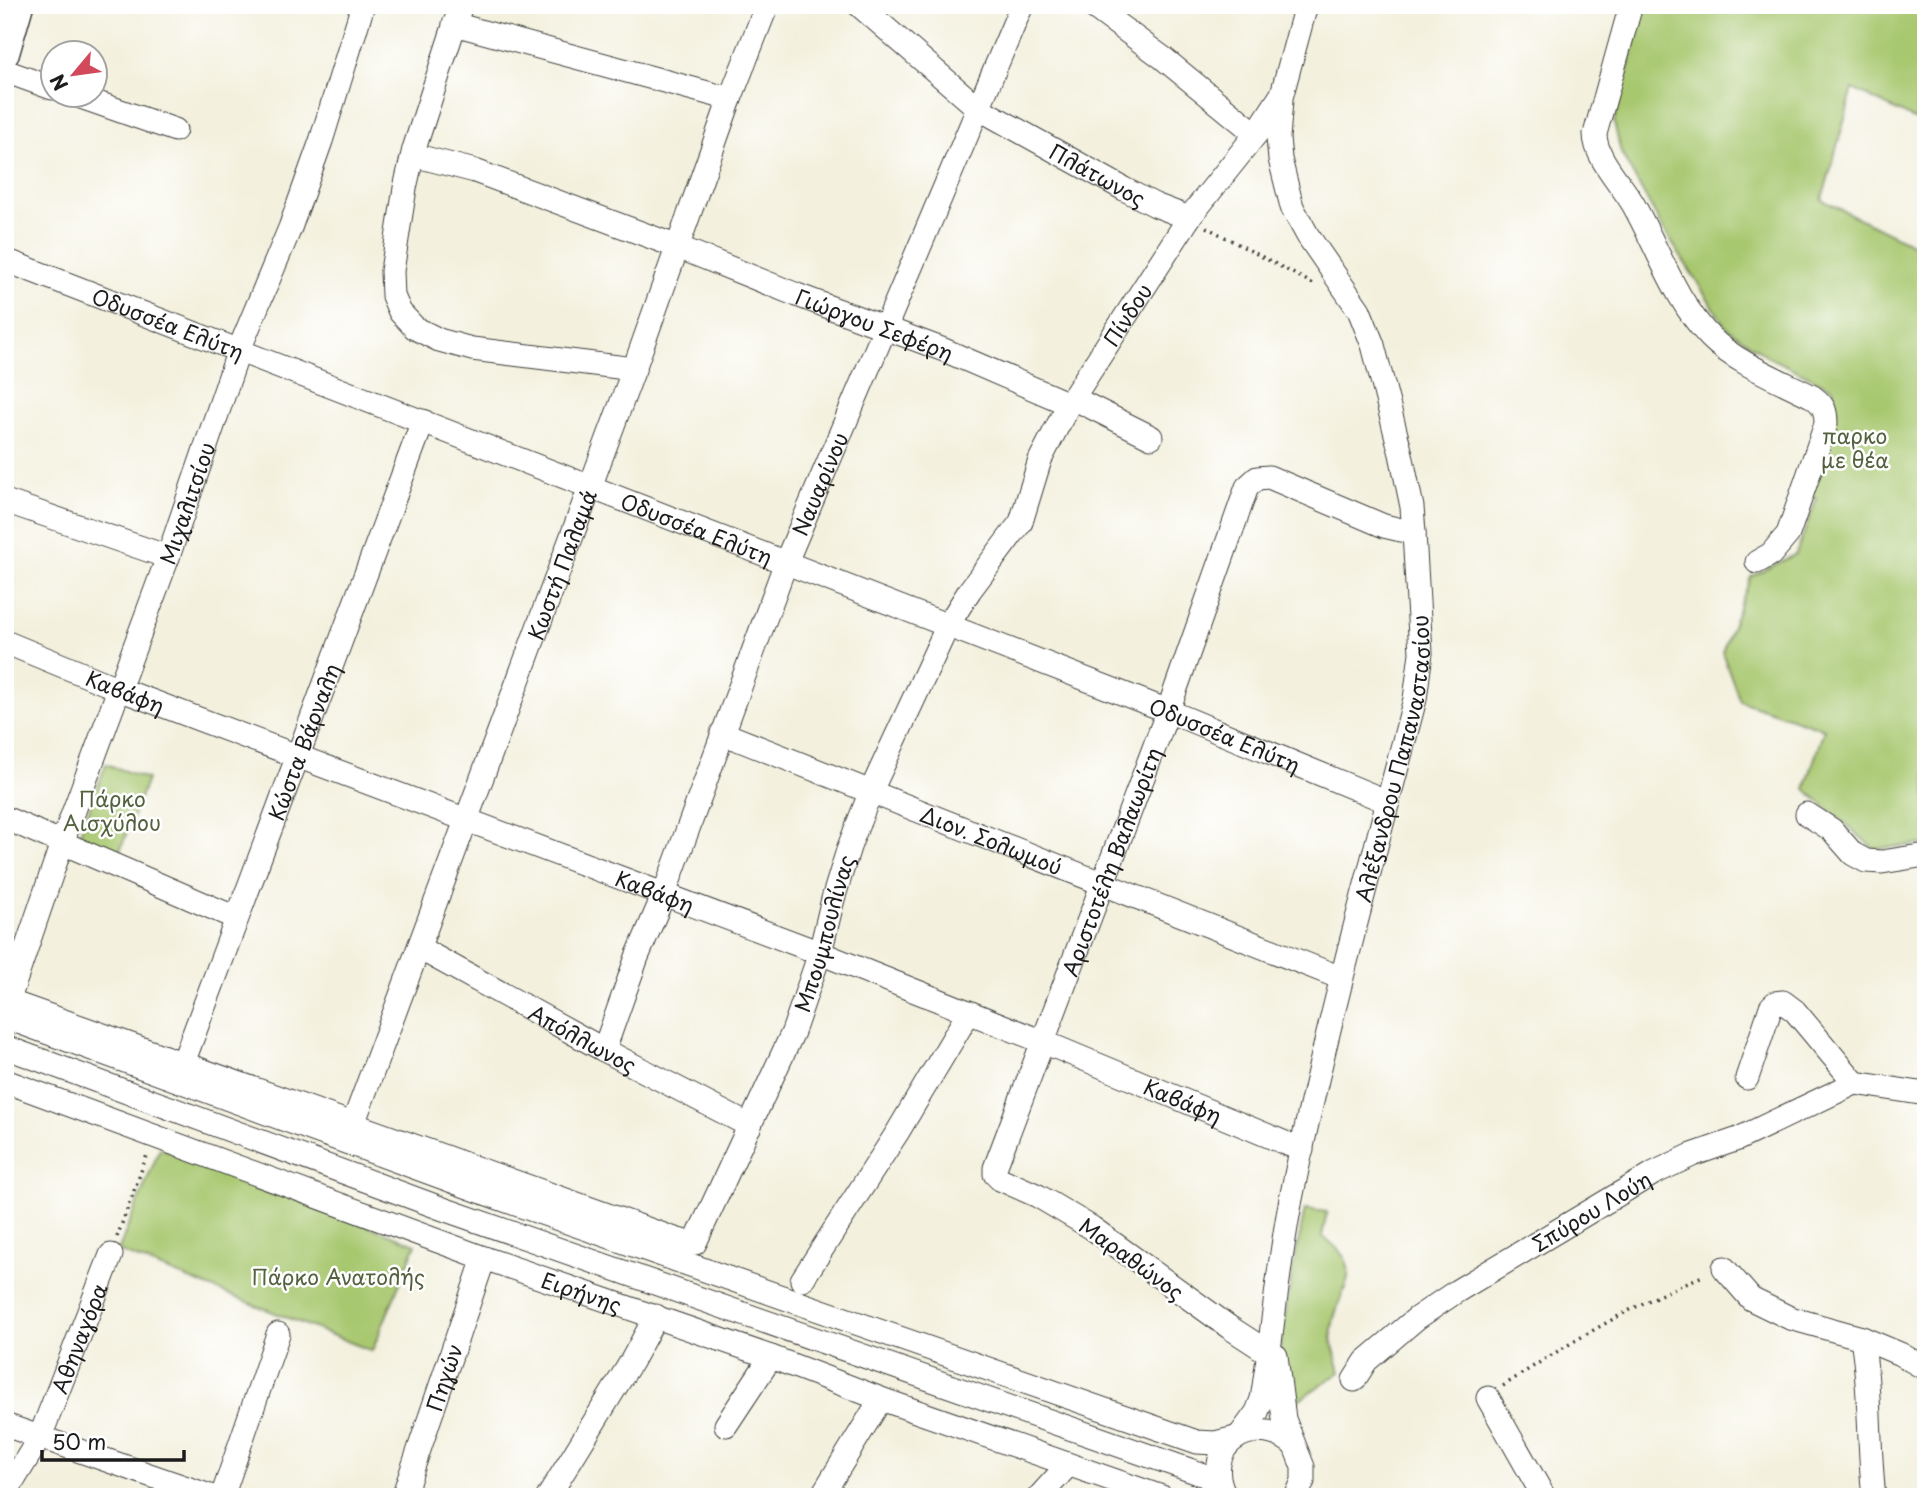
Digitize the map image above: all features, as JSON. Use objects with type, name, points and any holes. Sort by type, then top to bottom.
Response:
[{"type":"main road","points":[[5,53],[19,5]]},
{"type":"street","name":"Μιχαλιτσίου","points":[[6,1006],[62,843],[168,557],[239,350],[290,228],[321,141],[363,5]]},
{"type":"street","name":"Κωστή Παλαμά","points":[[353,1124],[468,821],[730,99],[767,5]]},
{"type":"street","name":"Πλάτωνος","points":[[859,5],[978,108],[1124,190],[1189,218]]},
{"type":"street","name":"Ναυαρίνου","points":[[604,1050],[786,562],[1021,5]]},
{"type":"street","points":[[1091,5],[1163,58],[1256,134]]},
{"type":"street","name":"Πίνδου","points":[[948,625],[970,590],[1021,522],[1040,460],[1071,401],[1189,218],[1256,134],[1282,94],[1306,5]]},
{"type":"street","points":[[1631,5],[1595,134],[1598,149],[1633,203],[1685,302],[1712,340],[1741,359],[1813,397],[1826,411],[1826,424],[1792,525],[1777,549],[1757,562]]},
{"type":"street","points":[[634,369],[472,349],[439,340],[408,323],[400,312],[393,296],[392,271],[413,155],[458,14],[730,99]]},
{"type":"street","points":[[5,71],[38,83]]},
{"type":"street","name":"Αλέξανδρου Παπαναστασίου","points":[[1223,1490],[1218,1469],[1222,1455],[1257,1412],[1262,1399],[1283,1243],[1302,1150],[1342,978],[1415,699],[1420,670],[1412,507],[1401,454],[1373,345],[1359,310],[1308,236],[1292,206],[1280,159],[1278,138],[1282,94]]},
{"type":"street","points":[[108,107],[175,130]]},
{"type":"street","name":"Γιώργου Σεφέρη","points":[[413,155],[475,171],[678,247],[944,350],[1152,437]]},
{"type":"street","name":"Οδυσσέα Ελύτη","points":[[5,260],[1168,711],[1388,802]]},
{"type":"street","name":"Κώστα Βάρναλη","points":[[183,1063],[423,421]]},
{"type":"street","name":"Αριστοτέλη Βαλαωρίτη","points":[[995,1168],[1168,711],[1247,487],[1257,478],[1269,477],[1384,526],[1414,533]]},
{"type":"street","points":[[5,501],[168,557]]},
{"type":"street","name":"Μπουμπουλίνας","points":[[353,1124],[675,1239],[695,1243],[793,1032],[820,953],[849,847],[871,791],[948,625]]},
{"type":"street","name":"Καβάφη","points":[[5,642],[119,689],[820,953],[1041,1041],[1302,1150]]},
{"type":"street","name":"Διον. Σολωμού","points":[[722,733],[1342,978]]},
{"type":"street","points":[[1807,814],[1821,822],[1853,854],[1866,861],[1882,862],[1926,855]]},
{"type":"street","points":[[5,818],[236,918]]},
{"type":"street","name":"Απόλλωνος","points":[[419,948],[604,1050],[750,1126]]},
{"type":"street","points":[[1747,1079],[1771,1007],[1783,1002],[1795,1011],[1855,1083],[1926,1094]]},
{"type":"street","points":[[6,1006],[183,1063],[353,1124]]},
{"type":"street","points":[[6,1006],[493,1196],[1197,1442],[1215,1443],[1255,1430],[1268,1430],[1292,1443]]},
{"type":"street","points":[[802,1280],[897,1133],[970,1012]]},
{"type":"street","points":[[5,1047],[446,1210],[1204,1475],[1223,1490]]},
{"type":"street","name":"Ειρήνης","points":[[5,1081],[484,1258],[656,1316],[881,1399],[1162,1497]]},
{"type":"street","name":"Σπύρου Λούη","points":[[1354,1380],[1366,1361],[1437,1304],[1654,1173],[1692,1155],[1738,1139],[1855,1083]]},
{"type":"street","name":"Μαραθώνος","points":[[995,1168],[995,1174],[1000,1180],[1038,1196],[1093,1227],[1220,1321],[1269,1353]]},
{"type":"street","name":"Αθηναγόρα","points":[[5,1494],[40,1437],[111,1255]]},
{"type":"street","name":"Πηγών","points":[[403,1497],[484,1258]]},
{"type":"street","points":[[1724,1268],[1751,1299],[1790,1318],[1862,1338],[1900,1354],[1926,1369]]},
{"type":"street","points":[[548,1497],[631,1362],[656,1316]]},
{"type":"street","points":[[1273,1329],[1284,1419],[1303,1467],[1303,1481],[1297,1496]]},
{"type":"street","points":[[222,1497],[278,1334]]},
{"type":"street","points":[[1862,1338],[1870,1388],[1869,1443],[1874,1497]]},
{"type":"street","points":[[726,1425],[771,1357]]},
{"type":"street","points":[[1488,1398],[1544,1497]]},
{"type":"street","points":[[821,1497],[881,1399]]},
{"type":"street","points":[[5,1425],[213,1497]]},
{"type":"street","points":[[1039,1497],[1068,1465]]},
{"type":"path","points":[[1189,218],[1323,290]]},
{"type":"path","points":[[111,1255],[154,1137]]},
{"type":"path","points":[[1488,1398],[1545,1358],[1601,1325],[1682,1284],[1724,1268]]},
{"type":"green space","name":"παρκο με θέα","points":[[1645,5],[1926,5],[1926,125],[1853,89],[1822,200],[1926,251],[1926,844],[1874,849],[1805,789],[1824,729],[1740,701],[1722,652],[1751,577],[1796,554],[1817,498],[1810,495],[1837,408],[1833,388],[1770,358],[1726,327],[1662,227],[1621,153],[1614,122]]},
{"type":"green space","name":"Πάρκο Αισχύλου","points":[[106,764],[147,779],[118,856],[77,841]]},
{"type":"green space","name":"Πάρκο Ανατολής","points":[[160,1148],[416,1244],[372,1351],[118,1251]]},
{"type":"green space","points":[[1305,1209],[1327,1212],[1322,1236],[1337,1248],[1348,1269],[1348,1279],[1332,1328],[1340,1372],[1297,1401],[1269,1415],[1292,1273]]}]
